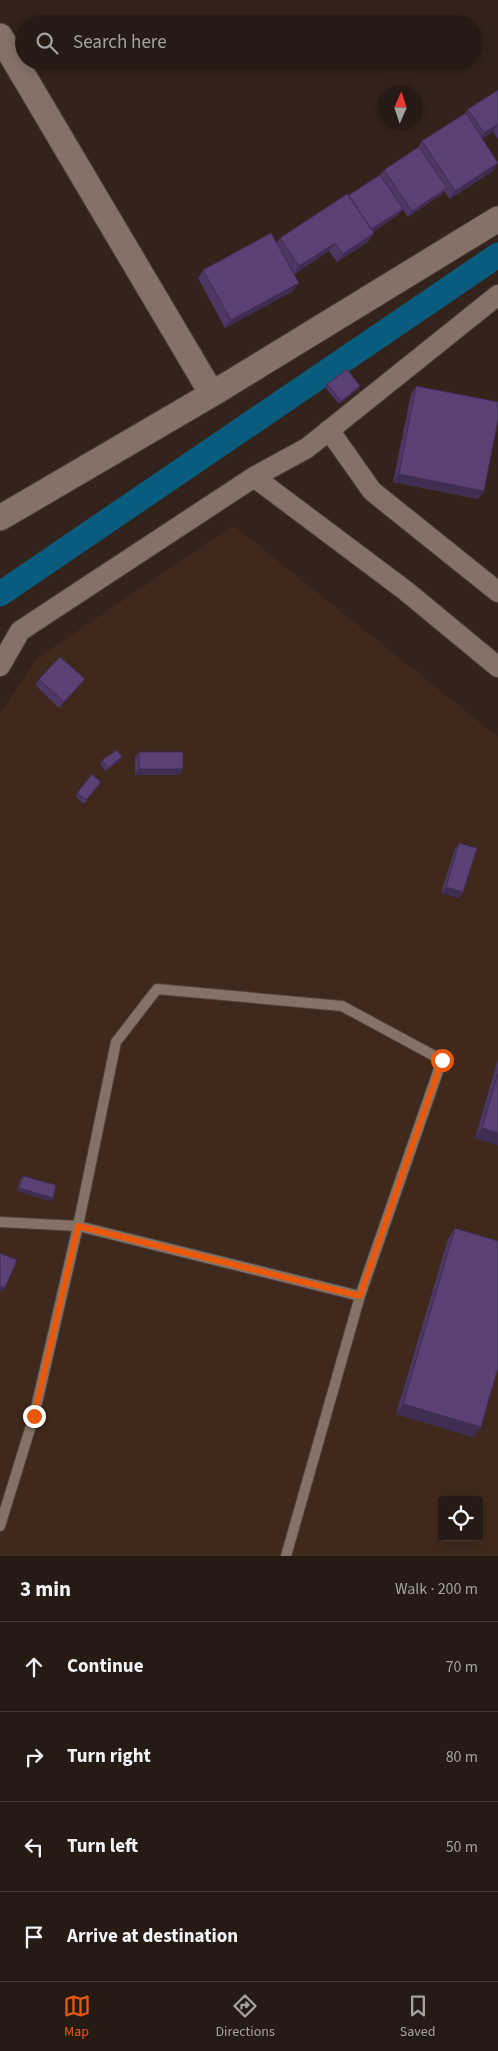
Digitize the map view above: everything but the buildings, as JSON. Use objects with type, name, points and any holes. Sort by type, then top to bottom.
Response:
[{"type":"street","points":[[0,36],[15,61]]},
{"type":"street","points":[[20,70],[212,394]]},
{"type":"street","points":[[0,518],[212,394],[498,219]]},
{"type":"street","points":[[0,666],[20,631],[254,477],[307,448],[498,295]]},
{"type":"street","points":[[329,430],[372,490],[498,592]]},
{"type":"street","points":[[254,477],[406,590],[498,667]]},
{"type":"lane","points":[[0,1526],[34,1416],[78,1226],[116,1042],[157,989],[342,1006],[442,1060],[360,1296],[286,1556]]},
{"type":"lane","points":[[0,1222],[78,1226],[360,1296]]},
{"type":"shaded area","points":[[234,526],[498,737],[498,1556],[0,1556],[0,713],[37,658]]},
{"type":"waterway","points":[[0,594],[498,255]]},
{"type":"route","points":[[34,1416],[78,1226],[360,1296],[442,1060]]}]
